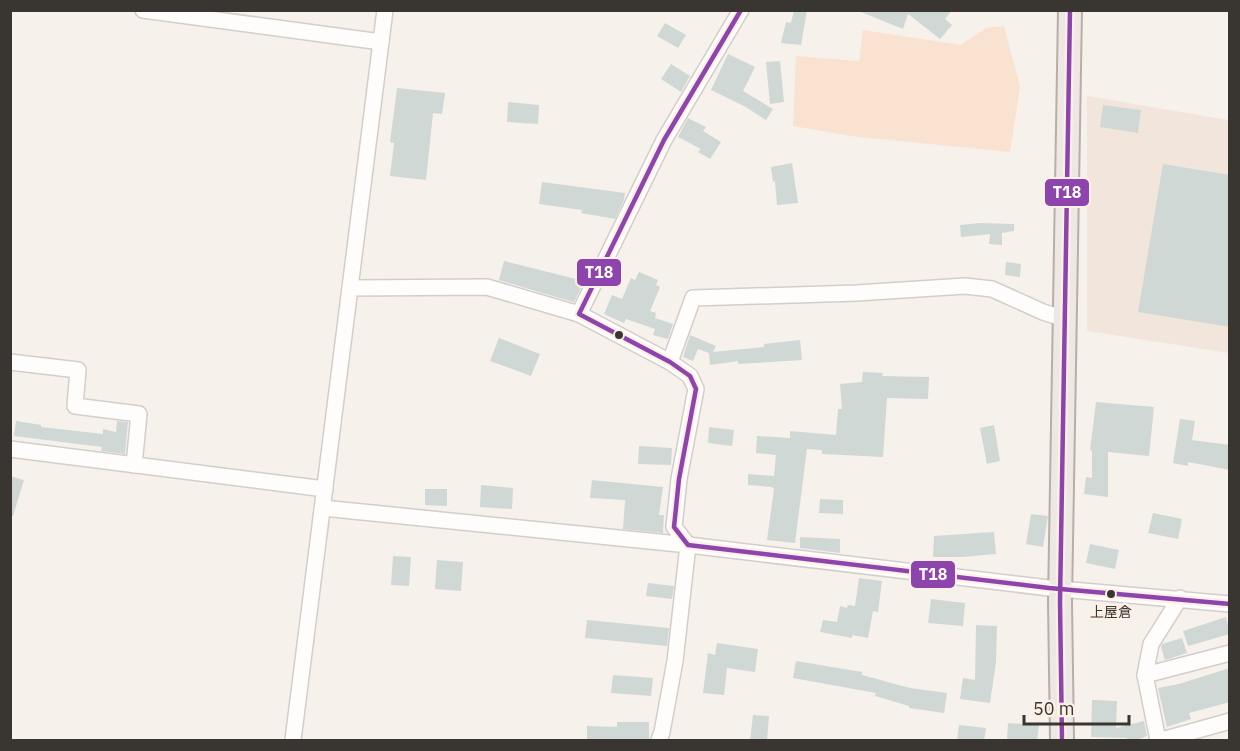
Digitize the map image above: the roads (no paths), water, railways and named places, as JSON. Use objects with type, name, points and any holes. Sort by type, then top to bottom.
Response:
[{"type":"main road","points":[[1062,741],[1060,589],[1070,10]]},
{"type":"street","points":[[143,10],[381,42]]},
{"type":"street","points":[[293,741],[385,10]]},
{"type":"street","points":[[579,314],[664,140],[741,10]]},
{"type":"street","points":[[670,362],[693,298],[857,293],[965,286],[992,289],[1043,312],[1065,319]]},
{"type":"street","points":[[350,288],[487,287],[579,314],[670,362],[690,376],[696,389],[679,478],[674,527],[688,545],[675,661],[662,732],[658,741]]},
{"type":"street","points":[[10,362],[78,370],[75,406],[138,414],[134,465]]},
{"type":"street","points":[[10,449],[325,489]]},
{"type":"street","points":[[323,508],[688,545],[1060,589],[1230,604]]},
{"type":"street","points":[[1180,598],[1151,644],[1145,675],[1160,741],[1230,721]]},
{"type":"street","points":[[1145,675],[1230,653]]},
{"type":"place","name":"上屋倉","points":[[1111,594]]}]
